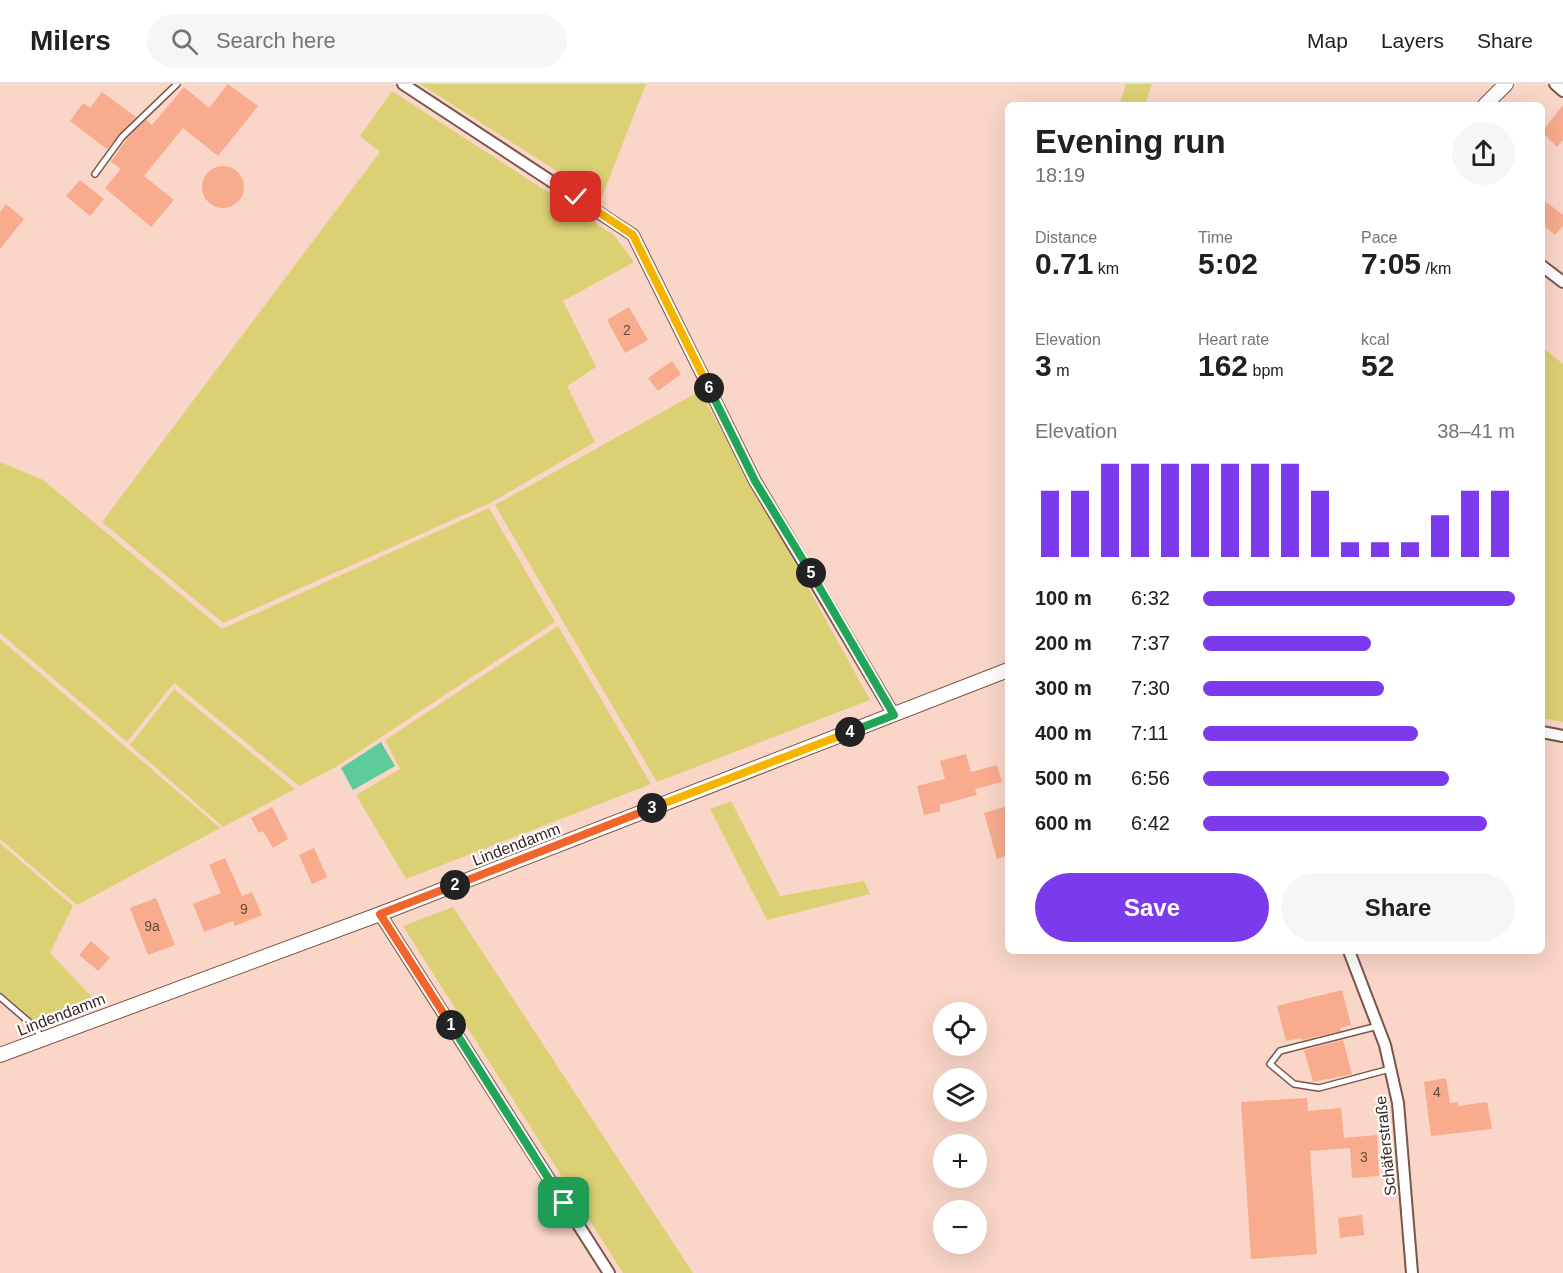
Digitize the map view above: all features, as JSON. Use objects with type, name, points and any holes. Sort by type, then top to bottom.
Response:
[{"type":"street","points":[[403,84],[633,235],[755,481],[894,715]]},
{"type":"street","points":[[1488,102],[1506,84]]},
{"type":"street","points":[[1555,84],[1563,91]]},
{"type":"street","points":[[1545,268],[1563,282]]},
{"type":"street","name":"Lindendamm","points":[[0,1055],[380,914],[1005,671]]},
{"type":"street","points":[[1545,733],[1563,736]]},
{"type":"street","points":[[380,914],[609,1273]]},
{"type":"street","name":"Schäferstraße","points":[[1350,954],[1378,1026],[1398,1103],[1412,1273]]},
{"type":"lane","points":[[95,174],[123,137],[177,84]]},
{"type":"lane","points":[[0,997],[36,1028],[41,1039]]},
{"type":"lane","points":[[1378,1026],[1280,1052],[1270,1064],[1294,1083],[1319,1088],[1390,1069]]},
{"type":"shaded area","points":[[420,84],[646,84],[601,199]]},
{"type":"shaded area","points":[[1126,84],[1152,84],[1146,102],[1120,102]]},
{"type":"shaded area","points":[[392,91],[614,235],[634,262],[563,301],[596,367],[567,386],[595,442],[490,503],[223,623],[102,522],[380,152],[360,136]]},
{"type":"shaded area","points":[[1545,349],[1563,364],[1563,722],[1545,719]]},
{"type":"shaded area","points":[[700,391],[870,700],[657,782],[495,505]]},
{"type":"shaded area","points":[[0,462],[43,480],[222,629],[489,508],[555,622],[336,767],[299,786],[174,683],[127,742],[0,633]]},
{"type":"shaded area","points":[[558,626],[651,784],[406,879],[356,795],[400,769],[385,740]]},
{"type":"shaded area","points":[[0,639],[220,828],[77,905],[0,839]]},
{"type":"shaded area","points":[[174,689],[295,789],[223,827],[130,745]]},
{"type":"shaded area","points":[[381,742],[395,766],[353,790],[341,768]]},
{"type":"shaded area","points":[[731,801],[780,896],[864,881],[870,894],[767,920],[710,809]]},
{"type":"shaded area","points":[[0,843],[73,906],[50,953],[93,998],[35,1022],[0,992]]},
{"type":"shaded area","points":[[453,907],[693,1273],[623,1273],[403,926]]},
{"type":"building","points":[[228,84],[258,106],[218,156],[183,128],[144,176],[174,200],[151,227],[105,188],[121,169],[111,162],[126,140],[146,120],[152,125],[184,87],[209,108]]},
{"type":"building","points":[[102,92],[136,117],[107,149],[70,121],[83,103],[90,108]]},
{"type":"building","points":[[1563,105],[1563,140],[1557,147],[1545,135],[1545,128]]},
{"type":"building","points":[[223,166],[231,167],[238,172],[243,179],[243,195],[238,202],[231,207],[223,208],[215,207],[208,202],[203,195],[202,187],[203,179],[208,172],[215,167]]},
{"type":"building","points":[[80,180],[104,199],[90,216],[66,196]]},
{"type":"building","points":[[1545,201],[1563,215],[1563,226],[1555,235],[1545,227]]},
{"type":"building","points":[[6,204],[24,219],[0,249],[0,212]]},
{"type":"building","points":[[629,307],[648,340],[625,353],[607,320]]},
{"type":"building","points":[[672,361],[681,374],[658,391],[648,378]]},
{"type":"building","points":[[966,754],[971,772],[997,765],[1002,782],[975,789],[977,795],[939,805],[941,811],[924,815],[917,786],[945,779],[940,761]]},
{"type":"building","points":[[272,807],[288,839],[273,848],[263,831],[259,833],[251,818]]},
{"type":"building","points":[[1005,807],[1005,856],[997,859],[984,813]]},
{"type":"building","points":[[314,848],[327,877],[312,884],[299,855]]},
{"type":"building","points":[[225,858],[242,896],[252,892],[262,915],[235,926],[233,921],[204,932],[193,904],[221,893],[209,865]]},
{"type":"building","points":[[156,898],[175,945],[148,955],[130,908]]},
{"type":"building","points":[[91,941],[110,958],[98,971],[79,955]]},
{"type":"building","points":[[1342,990],[1351,1025],[1340,1028],[1341,1031],[1286,1041],[1277,1006]]},
{"type":"building","points":[[1343,1040],[1352,1074],[1313,1082],[1304,1050]]},
{"type":"building","points":[[1446,1078],[1450,1103],[1458,1102],[1458,1106],[1487,1102],[1492,1129],[1431,1136],[1424,1082]]},
{"type":"building","points":[[1307,1098],[1308,1111],[1341,1108],[1344,1138],[1377,1135],[1379,1176],[1352,1178],[1350,1148],[1310,1151],[1317,1254],[1251,1259],[1241,1102]]},
{"type":"building","points":[[1362,1215],[1364,1235],[1340,1238],[1338,1218]]},
{"type":"route","points":[[564,1203],[380,914],[894,715],[755,481],[633,235],[576,197]]}]
